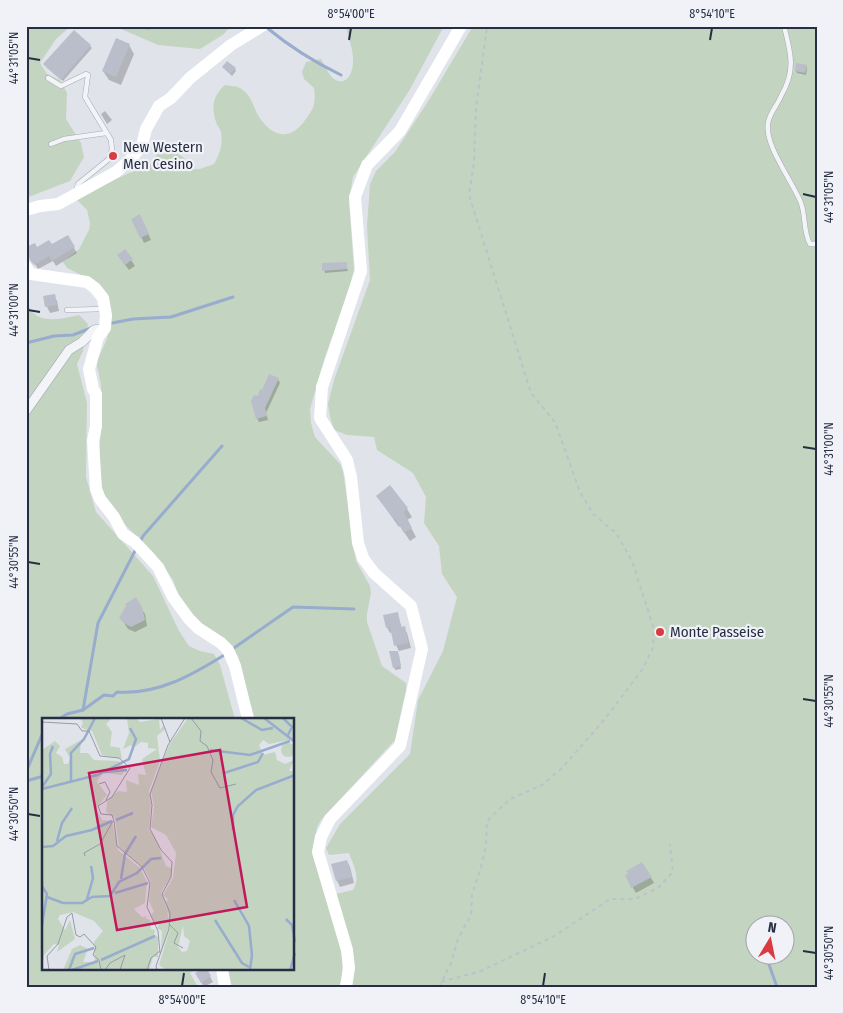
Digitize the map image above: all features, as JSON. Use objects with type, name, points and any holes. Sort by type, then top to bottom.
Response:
[{"type":"street","points":[[26,210],[58,204],[116,172],[131,159],[142,145],[146,129],[158,106],[171,98],[190,78],[231,45],[262,26]]},
{"type":"street","points":[[346,987],[349,968],[347,950],[318,852],[321,837],[330,819],[400,746],[422,649],[411,606],[374,573],[363,558],[358,543],[351,477],[347,460],[320,418],[322,387],[361,271],[355,197],[367,165],[400,131],[461,26]]},
{"type":"street","points":[[26,267],[32,274],[87,282],[103,298],[105,328],[98,337],[89,369],[93,389],[96,394],[96,426],[93,441],[96,489],[100,499],[114,517],[123,534],[136,542],[158,567],[172,597],[189,618],[198,628],[221,643],[228,650],[235,666],[248,718]]},
{"type":"street","points":[[26,411],[69,350],[82,342],[94,330],[105,328]]},
{"type":"street","points":[[222,970],[225,987]]},
{"type":"lane","points":[[784,26],[791,53],[791,75],[782,96],[770,114],[767,125],[769,141],[802,204],[806,237],[810,244],[817,242]]},
{"type":"lane","points":[[48,78],[61,86],[81,75],[88,75],[85,96],[111,140],[112,150],[108,159],[78,184],[74,194]]},
{"type":"lane","points":[[51,144],[64,139],[106,133]]},
{"type":"lane","points":[[67,310],[105,309]]},
{"type":"path","points":[[439,987],[458,939],[471,915],[472,894],[486,846],[487,821],[510,799],[542,785],[562,768],[604,720],[642,670],[653,648],[654,628],[632,561],[616,533],[593,514],[580,492],[555,422],[531,393],[469,195],[477,134],[476,108],[488,26]]},
{"type":"path","points":[[441,982],[481,971],[556,935],[610,899],[635,899],[658,888],[673,872],[670,844]]},
{"type":"green space","points":[[26,26],[71,26],[56,39],[40,63],[47,74],[60,80],[67,93],[66,119],[81,143],[84,157],[70,181],[26,198]]},
{"type":"green space","points":[[114,26],[231,26],[224,34],[200,49],[158,45]]},
{"type":"green space","points":[[346,26],[444,26],[409,91],[353,177],[349,200],[354,269],[310,409],[315,437],[340,464],[343,471],[356,561],[370,586],[371,593],[367,622],[382,666],[406,683],[406,690],[395,740],[321,820],[317,827],[313,855],[343,955],[342,977],[339,987],[232,987],[228,970],[295,970],[295,718],[255,718],[238,656],[225,639],[202,624],[181,601],[173,580],[154,553],[122,522],[105,498],[100,482],[99,457],[102,413],[101,385],[97,365],[107,339],[110,319],[93,281],[67,268],[63,262],[79,249],[89,230],[90,223],[87,210],[76,199],[82,194],[152,163],[162,145],[183,157],[193,169],[200,169],[214,164],[222,141],[221,132],[214,117],[213,106],[218,93],[225,85],[238,87],[244,91],[264,123],[275,132],[286,134],[297,129],[303,123],[313,107],[315,99],[314,88],[304,79],[302,72],[306,62],[321,59],[334,79],[339,81],[346,80],[353,66],[352,49]]},
{"type":"green space","points":[[473,26],[817,26],[817,987],[350,987],[336,894],[353,890],[356,876],[349,853],[329,855],[326,848],[340,824],[410,754],[418,700],[443,651],[457,597],[442,574],[439,546],[424,523],[426,497],[413,473],[377,450],[374,437],[347,435],[334,430],[328,404],[334,380],[370,280],[367,226],[370,184],[376,171],[395,152],[429,100]]},
{"type":"green space","points":[[26,289],[30,309],[34,314],[46,319],[67,318],[79,315],[88,324],[83,351],[77,364],[87,403],[86,477],[96,512],[153,576],[179,631],[189,646],[214,654],[220,665],[235,718],[42,718],[42,970],[194,970],[190,973],[198,987],[26,987]]},
{"type":"building","points":[[74,30],[91,45],[61,80],[43,64]]},
{"type":"building","points":[[116,38],[130,44],[116,77],[102,71]]},
{"type":"building","points":[[227,61],[236,68],[230,74],[222,67]]},
{"type":"building","points":[[796,63],[807,65],[805,73],[795,71]]},
{"type":"building","points":[[140,214],[149,234],[140,238],[131,219]]},
{"type":"building","points":[[68,235],[75,247],[52,261],[49,256],[34,265],[30,260],[26,247],[35,243],[37,247],[49,240],[52,244]]},
{"type":"building","points":[[125,249],[133,259],[125,265],[117,255]]},
{"type":"building","points":[[347,262],[347,269],[322,271],[322,263]]},
{"type":"building","points":[[55,294],[57,305],[45,307],[43,296]]},
{"type":"building","points":[[269,374],[279,378],[265,408],[267,416],[256,419],[251,401],[254,395],[258,396],[260,389],[262,390]]},
{"type":"building","points":[[390,485],[408,508],[404,512],[412,528],[404,533],[395,518],[376,496]]},
{"type":"building","points":[[136,597],[142,607],[145,620],[131,627],[119,618],[126,606],[125,604]]},
{"type":"building","points":[[398,612],[401,627],[405,626],[408,643],[394,646],[390,627],[386,628],[383,615]]},
{"type":"building","points":[[389,651],[398,651],[401,666],[393,668]]},
{"type":"building","points":[[347,860],[352,877],[336,881],[331,864]]},
{"type":"building","points":[[642,862],[652,877],[631,888],[625,875],[628,874],[626,871]]},
{"type":"building","points":[[200,970],[208,970],[211,976],[201,983],[195,973]]},
{"type":"waterway","points":[[141,26],[147,28],[173,26]]},
{"type":"waterway","points":[[266,27],[302,54],[341,75]]},
{"type":"waterway","points":[[107,324],[133,319],[171,317],[233,297]]},
{"type":"waterway","points":[[26,343],[54,336],[73,335],[91,328]]},
{"type":"waterway","points":[[140,542],[143,536],[222,446]]},
{"type":"waterway","points":[[83,710],[98,623],[137,547]]},
{"type":"waterway","points":[[231,650],[293,607],[354,609]]},
{"type":"waterway","points":[[61,718],[67,714],[83,710],[104,695],[113,696],[117,692],[147,690],[174,682],[226,654]]},
{"type":"waterway","points":[[26,772],[42,735]]},
{"type":"waterway","points":[[26,781],[42,777]]},
{"type":"waterway","points":[[770,966],[777,987]]},
{"type":"place","name":"New Western Men Cesino","points":[[113,156]]},
{"type":"place","name":"Monte Passeise","points":[[660,632]]}]
